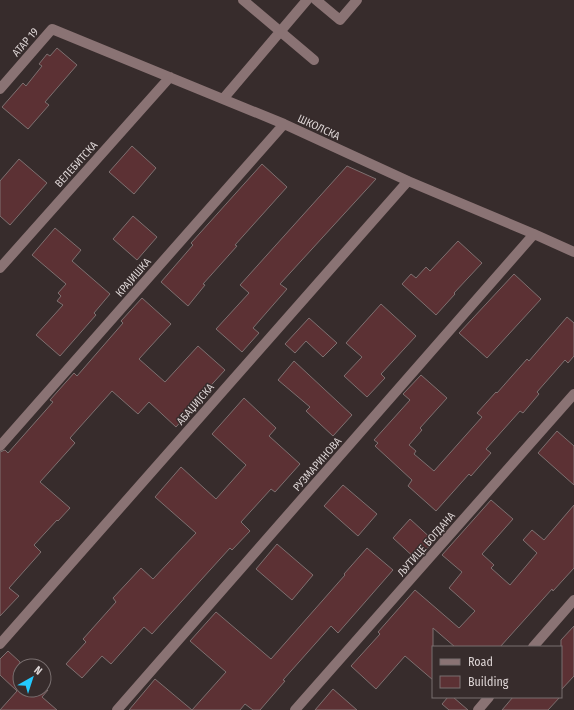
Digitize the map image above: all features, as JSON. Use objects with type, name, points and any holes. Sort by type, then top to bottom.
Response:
[{"type":"street","points":[[244,0],[314,60]]},
{"type":"street","points":[[223,99],[307,0]]},
{"type":"street","points":[[316,0],[340,20],[357,0]]},
{"type":"street","name":"ШКОЛСКА","points":[[52,29],[170,76],[284,124],[408,181],[574,252]]},
{"type":"street","name":"АТАР 19","points":[[0,89],[52,29]]},
{"type":"street","name":"ВЕЛЕБИТСКА","points":[[0,268],[170,76]]},
{"type":"street","name":"КРАЈИШКА","points":[[0,446],[284,124]]},
{"type":"street","name":"АБАЏИЈСКА","points":[[0,644],[408,181]]},
{"type":"street","name":"РУЗМАРИНОВА","points":[[117,710],[534,234]]},
{"type":"street","name":"ЉУТИЦЕ БОГДАНА","points":[[295,710],[574,394]]},
{"type":"street","points":[[534,646],[574,600]]},
{"type":"street","points":[[478,710],[488,698]]},
{"type":"building","points":[[57,48],[77,65],[45,102],[49,105],[28,129],[2,107],[23,83],[26,86],[42,66],[39,64],[47,54],[50,56]]},
{"type":"building","points":[[132,146],[156,168],[134,194],[109,172]]},
{"type":"building","points":[[19,159],[47,183],[10,225],[0,216],[0,181]]},
{"type":"building","points":[[262,164],[287,187],[235,245],[237,246],[203,284],[205,285],[188,306],[161,282],[193,245],[191,243]]},
{"type":"building","points":[[347,166],[376,179],[280,284],[287,289],[253,328],[259,333],[242,352],[216,329],[249,293],[240,285]]},
{"type":"building","points":[[133,216],[157,237],[137,260],[113,239]]},
{"type":"building","points":[[55,228],[81,250],[72,261],[110,294],[94,313],[96,315],[60,356],[36,335],[63,305],[57,301],[61,296],[58,293],[66,284],[32,255]]},
{"type":"building","points":[[458,241],[482,263],[436,315],[402,284],[411,274],[416,278],[426,267],[430,271]]},
{"type":"building","points":[[514,274],[541,299],[487,358],[459,333]]},
{"type":"building","points":[[142,298],[171,324],[139,359],[165,382],[198,346],[225,370],[192,406],[193,408],[176,427],[149,402],[138,414],[112,391],[70,438],[75,443],[40,482],[70,508],[34,545],[41,552],[9,588],[19,596],[0,616],[0,452],[5,450],[8,453],[53,402],[50,400],[74,373],[77,376],[123,323],[121,321]]},
{"type":"building","points":[[381,304],[416,336],[381,374],[385,378],[367,397],[344,376],[362,357],[346,343]]},
{"type":"building","points":[[567,317],[574,323],[574,356],[568,363],[565,360],[537,392],[539,394],[523,413],[520,411],[486,449],[491,453],[471,476],[469,474],[436,511],[408,486],[412,480],[375,446],[378,443],[374,440],[410,400],[403,394],[421,375],[447,398],[420,428],[422,430],[409,445],[416,451],[414,454],[434,471],[482,417],[477,413],[527,359],[529,361]]},
{"type":"building","points":[[309,318],[337,343],[323,357],[306,341],[295,353],[285,344]]},
{"type":"building","points":[[294,361],[352,415],[333,436],[306,411],[310,407],[278,380]]},
{"type":"building","points":[[244,398],[276,428],[269,436],[300,464],[275,492],[271,489],[241,522],[250,531],[232,550],[230,548],[152,634],[144,627],[111,664],[102,656],[82,678],[66,664],[86,642],[83,639],[116,602],[113,598],[141,568],[153,579],[196,533],[155,497],[181,467],[216,499],[246,465],[212,434]]},
{"type":"building","points":[[557,431],[574,446],[574,485],[538,453]]},
{"type":"building","points":[[343,485],[377,514],[358,536],[324,506]]},
{"type":"building","points":[[491,500],[513,519],[482,554],[494,565],[491,568],[510,585],[537,553],[523,540],[532,530],[544,540],[574,505],[574,568],[553,591],[552,589],[501,646],[454,646],[433,628],[432,679],[405,656],[376,689],[351,666],[380,634],[378,632],[415,590],[459,628],[475,611],[449,588],[462,572],[442,555]]},
{"type":"building","points":[[410,519],[434,541],[417,560],[393,538]]},
{"type":"building","points":[[277,544],[313,575],[292,600],[256,569]]},
{"type":"building","points":[[367,548],[393,570],[338,633],[331,626],[283,680],[285,681],[260,710],[253,710],[245,704],[240,710],[192,710],[226,672],[190,641],[216,612],[271,659]]},
{"type":"building","points":[[574,626],[574,676],[562,689],[562,646],[561,640]]},
{"type":"building","points":[[8,651],[16,658],[12,658],[12,686],[0,675],[0,659]]},
{"type":"building","points":[[155,679],[192,710],[129,710]]},
{"type":"building","points":[[333,689],[357,710],[315,710]]},
{"type":"building","points":[[12,697],[12,698],[43,698],[57,710],[0,710]]},
{"type":"building","points":[[447,698],[454,698],[468,710],[449,710],[442,704]]},
{"type":"building","points":[[512,698],[559,698],[548,710],[502,710]]}]
